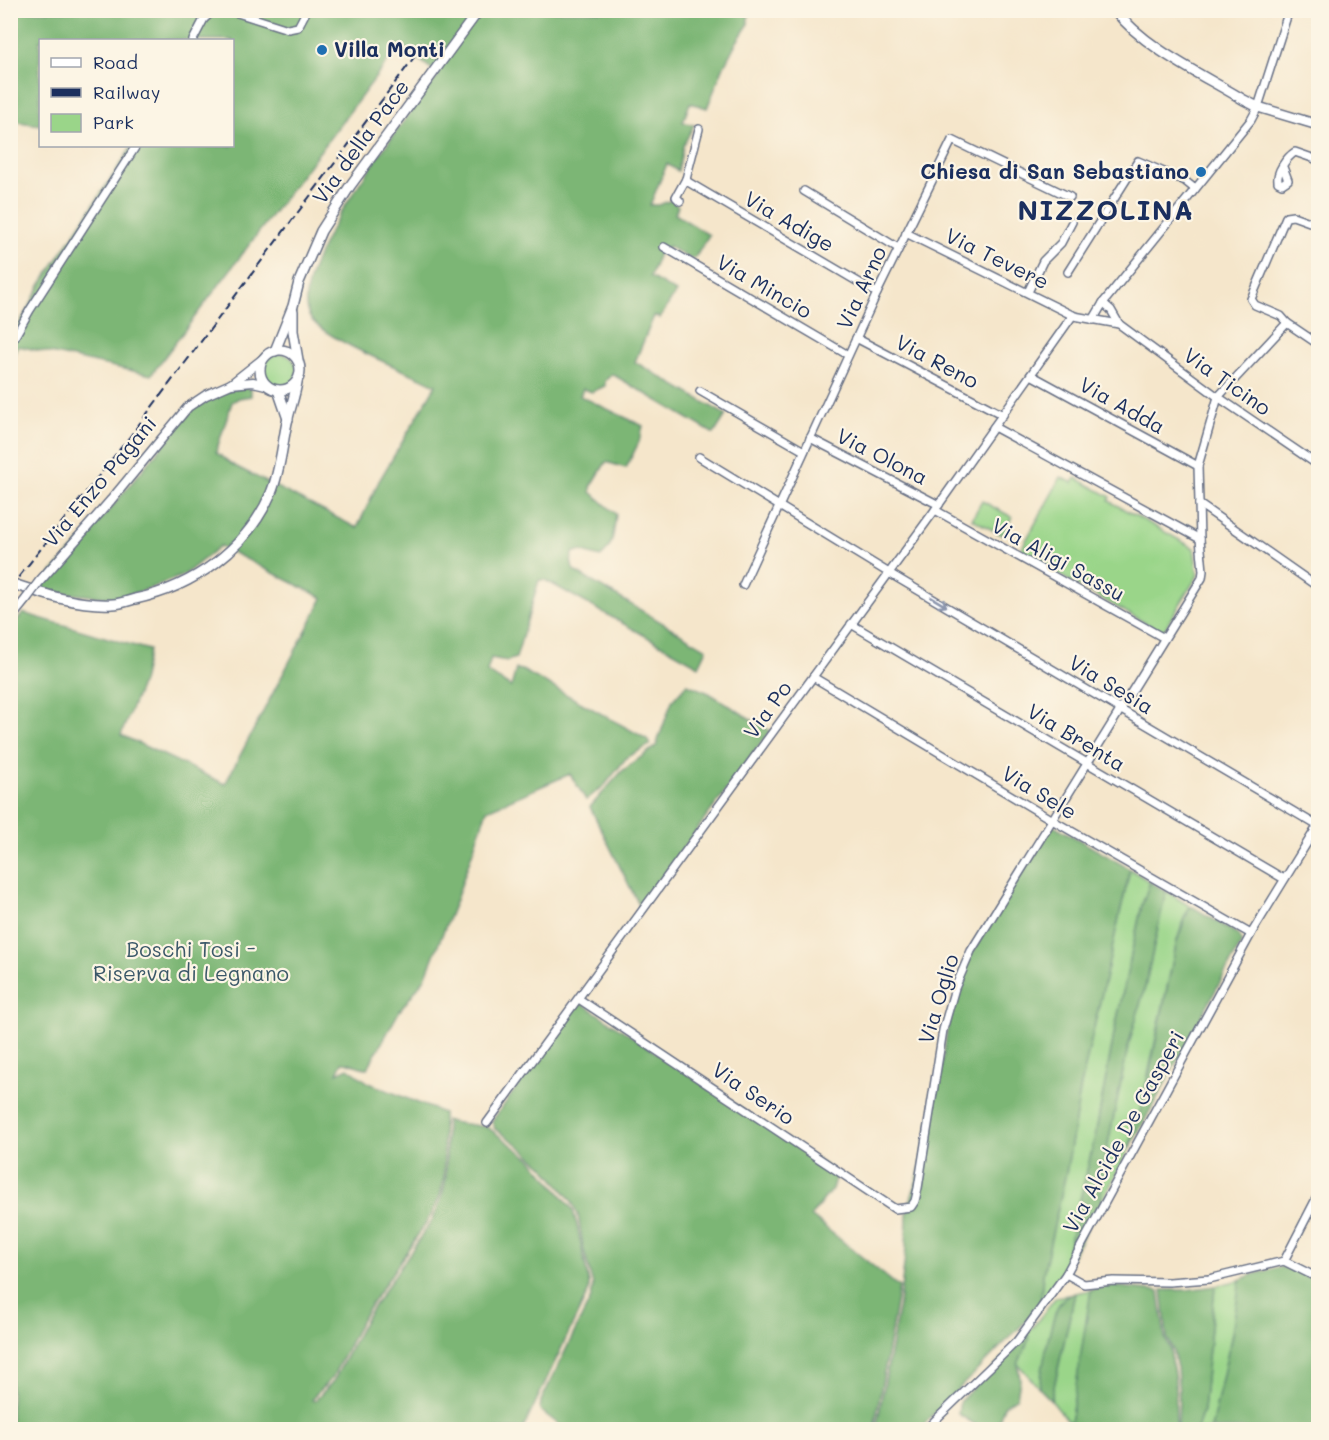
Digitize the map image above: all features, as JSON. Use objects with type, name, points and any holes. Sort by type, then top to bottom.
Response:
[{"type":"main road","name":"Via della Pace","points":[[275,351],[316,240],[331,214],[479,10]]},
{"type":"main road","points":[[1115,10],[1127,25],[1146,40],[1258,107],[1318,125]]},
{"type":"main road","name":"Via della Pace","points":[[293,306],[293,331],[299,362]]},
{"type":"main road","points":[[10,583],[47,595],[81,602],[113,604],[153,596],[188,581],[228,553],[261,513],[278,472],[300,373],[296,357],[286,351],[275,351],[264,358],[261,363],[261,375],[266,385],[278,390],[288,389],[297,382]]},
{"type":"main road","points":[[278,390],[288,419]]},
{"type":"street","points":[[194,39],[204,19],[214,10]]},
{"type":"street","points":[[228,10],[288,29],[298,27],[307,10]]},
{"type":"street","points":[[1093,320],[1103,303],[1251,120],[1258,107],[1289,10]]},
{"type":"street","points":[[680,201],[676,197],[686,179],[699,129]]},
{"type":"street","name":"Via Arno","points":[[743,585],[898,248],[952,140],[1070,197]]},
{"type":"street","points":[[10,345],[30,310],[135,147]]},
{"type":"street","points":[[1283,167],[1288,157],[1295,152],[1318,160]]},
{"type":"street","points":[[1068,272],[1138,161],[1185,181],[1195,189]]},
{"type":"street","name":"Via Adige","points":[[686,179],[877,293]]},
{"type":"street","points":[[804,191],[898,248]]},
{"type":"street","points":[[1318,225],[1293,216],[1287,218],[1252,295],[1252,303],[1281,316],[1287,323],[1318,344]]},
{"type":"street","points":[[1028,292],[1043,261],[1061,243],[1072,222]]},
{"type":"street","name":"Via Tevere","points":[[906,233],[1073,315],[1119,324]]},
{"type":"street","name":"Via Mincio","points":[[664,247],[848,355]]},
{"type":"street","points":[[1103,303],[1111,310],[1119,324]]},
{"type":"street","points":[[1102,322],[1110,318],[1111,310]]},
{"type":"street","name":"Via Po","points":[[487,1123],[937,507],[1073,315]]},
{"type":"street","points":[[1218,397],[1287,323]]},
{"type":"street","name":"Via Ticino","points":[[1119,324],[1218,397],[1318,465]]},
{"type":"street","name":"Via Reno","points":[[856,338],[1003,415]]},
{"type":"street","name":"Via Enzo Pagani","points":[[10,619],[179,416],[198,400],[231,384],[264,358]]},
{"type":"street","name":"Via Adda","points":[[1031,375],[1198,466]]},
{"type":"street","name":"Via Enzo Pagani","points":[[231,384],[253,382],[266,385]]},
{"type":"street","points":[[700,391],[804,451]]},
{"type":"street","name":"Via Oglio","points":[[911,1208],[918,1188],[934,1095],[939,1048],[955,988],[971,951],[1203,576],[1198,466],[1218,397]]},
{"type":"street","points":[[994,427],[1200,539]]},
{"type":"street","name":"Via Olona","points":[[810,438],[937,507]]},
{"type":"street","name":"Via Sesia","points":[[699,457],[889,573],[1318,825]]},
{"type":"street","points":[[1198,504],[1318,587]]},
{"type":"street","name":"Via Aligi Sassu","points":[[937,507],[1164,638]]},
{"type":"street","name":"Via Brenta","points":[[851,624],[1284,879]]},
{"type":"street","name":"Via Sele","points":[[813,677],[1052,820],[1251,934]]},
{"type":"street","name":"Via Alcide De Gasperi","points":[[925,1430],[1017,1341],[1066,1274],[1251,934],[1318,825]]},
{"type":"street","name":"Via Serio","points":[[579,999],[895,1209],[911,1208]]},
{"type":"street","points":[[1284,1261],[1318,1195]]},
{"type":"street","points":[[1066,1274],[1084,1284],[1113,1281],[1169,1282],[1209,1278],[1284,1261],[1318,1278]]},
{"type":"green space","name":"Boschi Tosi - Riserva di Legnano","points":[[11,11],[753,11],[748,17],[748,25],[724,66],[707,108],[690,103],[683,122],[694,125],[683,146],[678,171],[667,164],[650,205],[659,205],[671,200],[678,206],[675,214],[709,235],[695,258],[690,259],[668,246],[664,253],[660,251],[650,277],[676,292],[660,318],[654,316],[635,362],[726,415],[714,434],[612,374],[605,381],[605,386],[592,392],[583,389],[580,396],[643,426],[639,442],[626,468],[606,462],[591,487],[591,492],[616,514],[611,543],[600,557],[580,551],[574,552],[571,562],[574,571],[707,649],[699,666],[545,580],[539,580],[516,658],[507,661],[491,658],[487,672],[511,687],[516,669],[522,670],[647,739],[650,745],[627,757],[605,785],[586,800],[570,774],[487,810],[456,900],[425,978],[399,1012],[367,1068],[342,1062],[337,1073],[348,1068],[369,1083],[443,1113],[444,1178],[440,1196],[430,1217],[364,1315],[332,1378],[312,1400],[315,1401],[334,1380],[367,1316],[433,1219],[442,1197],[446,1178],[446,1120],[487,1127],[531,1159],[573,1210],[577,1225],[589,1290],[523,1429],[11,1429],[11,628],[23,613],[149,650],[142,682],[121,735],[225,784],[323,598],[220,546],[184,575],[143,591],[114,598],[50,592],[41,588],[53,571],[110,509],[193,409],[223,392],[243,387],[251,389],[251,396],[232,402],[216,452],[233,465],[357,528],[379,481],[436,385],[350,346],[320,328],[311,319],[306,297],[313,268],[330,232],[352,195],[377,157],[439,75],[400,45],[151,375],[18,346],[11,361],[11,339],[41,284],[131,147],[234,147],[234,39],[39,39],[39,125],[11,121]]},
{"type":"green space","points":[[280,354],[292,359],[297,371],[292,383],[280,388],[268,383],[263,371],[268,359]]},
{"type":"green space","points":[[1061,477],[1073,483],[1076,478],[1111,497],[1109,501],[1194,548],[1198,575],[1164,630],[1160,631],[1019,553]]},
{"type":"green space","points":[[982,501],[1012,517],[1002,535],[972,519]]},
{"type":"green space","points":[[687,684],[709,693],[770,731],[640,907],[590,807],[622,771],[656,746],[672,701]]},
{"type":"green space","points":[[1055,826],[1130,869],[1081,1085],[1067,1168],[1043,1274],[1040,1307],[919,1429],[876,1430],[899,1305],[906,1249],[907,1213],[920,1168],[941,1072],[949,1018],[967,960],[1051,827]]},
{"type":"green space","points":[[1130,869],[1150,882],[1142,905],[1116,1024],[1095,1137],[1069,1246],[1067,1266],[1040,1307],[1043,1274],[1067,1168],[1081,1085]]},
{"type":"green space","points":[[1150,882],[1166,891],[1145,987],[1128,1047],[1102,1173],[1101,1203],[1067,1266],[1069,1246],[1095,1137],[1116,1024],[1142,905]]},
{"type":"green space","points":[[1166,891],[1191,907],[1185,915],[1177,941],[1138,1121],[1128,1151],[1101,1203],[1102,1173],[1128,1047],[1145,987]]},
{"type":"green space","points":[[1193,907],[1239,935],[1242,942],[1128,1151],[1144,1098],[1177,941],[1189,908]]},
{"type":"green space","points":[[580,1002],[825,1165],[836,1175],[832,1189],[811,1216],[899,1287],[874,1429],[565,1429],[540,1410],[541,1401],[591,1298],[593,1285],[583,1247],[578,1215],[571,1200],[543,1166],[495,1129],[492,1121]]},
{"type":"green space","points":[[1280,1267],[1294,1270],[1318,1282],[1318,1429],[1211,1429],[1232,1334],[1240,1280]]},
{"type":"green space","points":[[1240,1280],[1232,1334],[1211,1429],[1197,1430],[1203,1410],[1215,1286]]},
{"type":"green space","points":[[1111,1286],[1159,1291],[1165,1338],[1170,1349],[1175,1380],[1178,1429],[1075,1429],[1070,1424],[1091,1290]]},
{"type":"green space","points":[[1215,1286],[1203,1410],[1197,1429],[1180,1429],[1178,1425],[1177,1368],[1167,1338],[1162,1290],[1186,1290]]},
{"type":"green space","points":[[1091,1290],[1070,1424],[1051,1400],[1075,1293]]},
{"type":"green space","points":[[1075,1293],[1051,1400],[1039,1388],[1048,1342],[1058,1307],[1063,1299]]},
{"type":"green space","points":[[1069,1295],[1056,1311],[1039,1388],[1018,1364],[1029,1339],[1028,1333],[1056,1297]]},
{"type":"green space","points":[[1028,1333],[1029,1339],[1018,1364],[1020,1380],[1017,1397],[1004,1406],[996,1429],[982,1429],[958,1414],[960,1401]]},
{"type":"railway","points":[[10,588],[131,435],[415,56]]},
{"type":"place","name":"Villa Monti","points":[[322,50]]},
{"type":"place","name":"Chiesa di San Sebastiano","points":[[1201,172]]},
{"type":"district","name":"NIZZOLINA","points":[[1106,211]]}]
